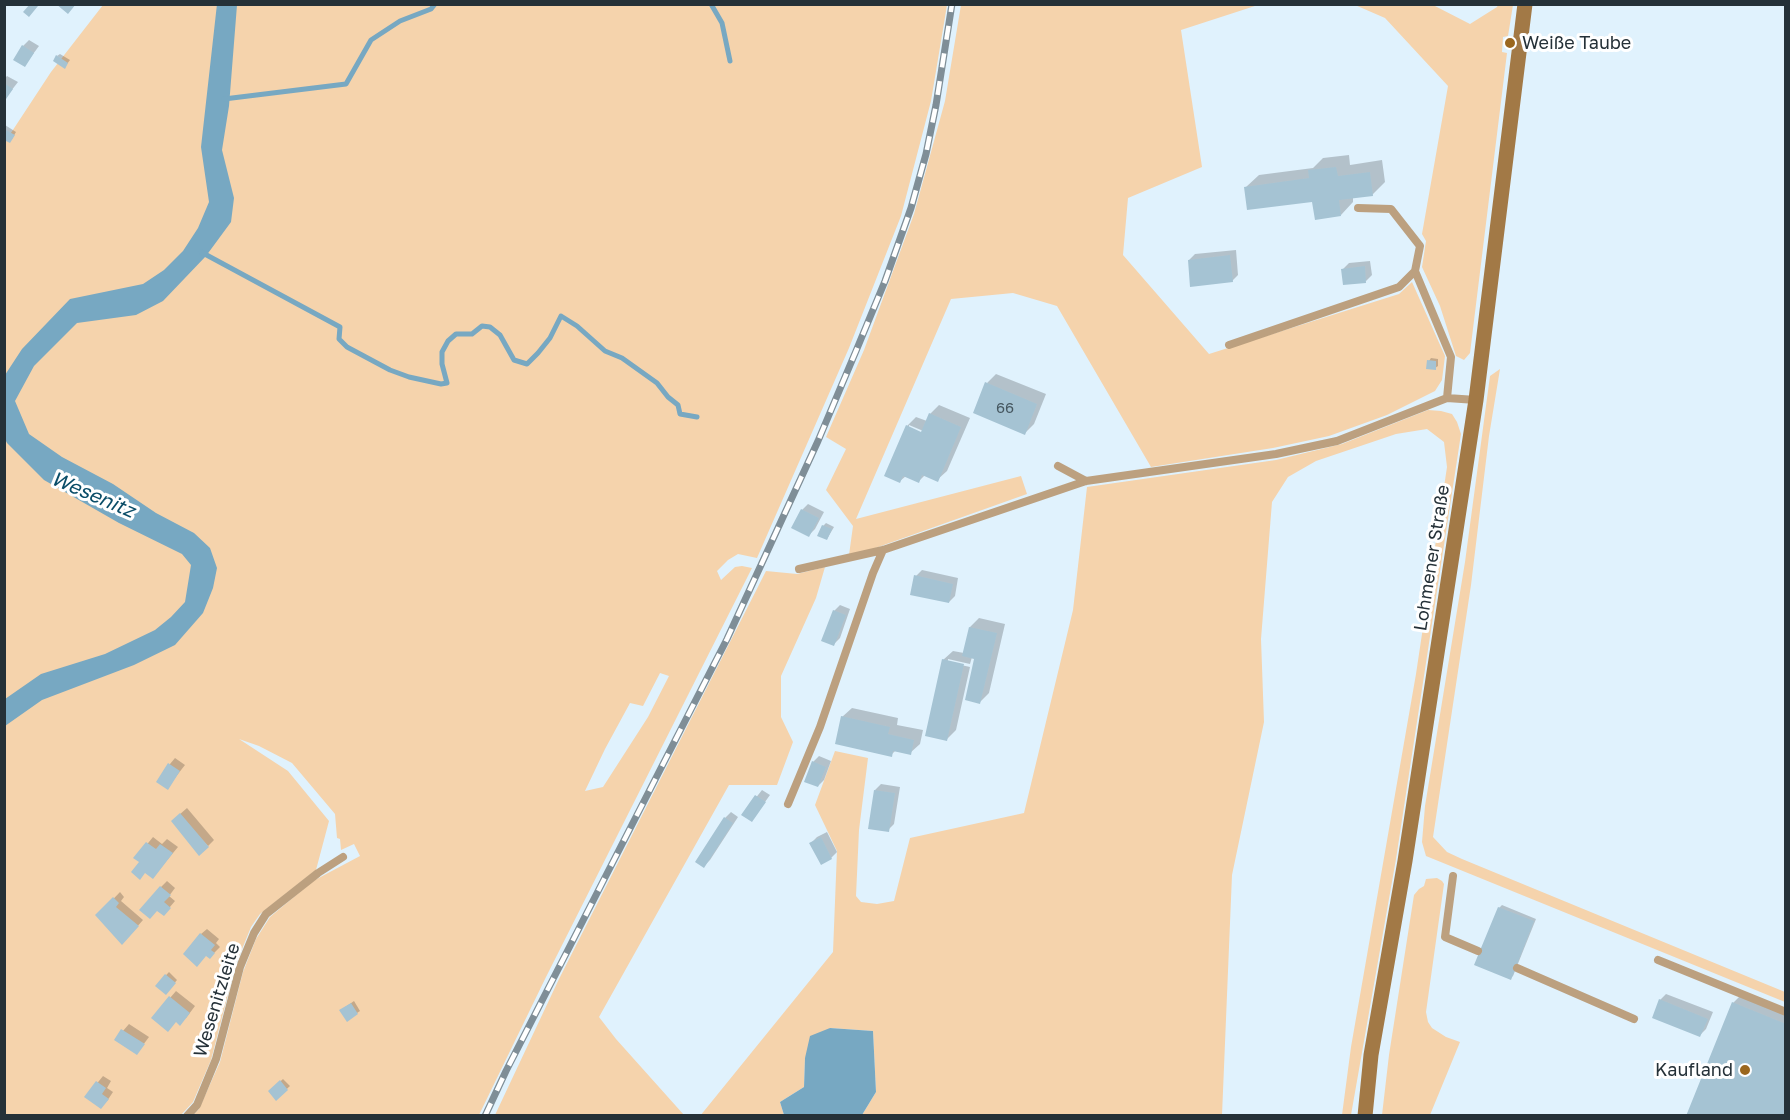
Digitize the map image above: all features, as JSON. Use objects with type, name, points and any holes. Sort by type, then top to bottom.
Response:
[{"type":"main road","name":"Lohmener Straße","points":[[1365,1116],[1371,1055],[1407,849],[1476,400],[1525,4]]},
{"type":"lane","points":[[1229,345],[1399,287],[1415,271],[1420,246],[1391,209],[1358,208]]},
{"type":"lane","points":[[1415,271],[1451,357],[1447,398]]},
{"type":"lane","points":[[799,569],[883,550],[1086,481],[1276,454],[1337,441],[1447,398],[1476,400]]},
{"type":"lane","points":[[1058,466],[1086,481]]},
{"type":"lane","points":[[788,804],[820,727],[883,550]]},
{"type":"lane","name":"Wesenitzleite","points":[[187,1116],[197,1105],[216,1059],[240,967],[254,933],[266,914],[318,873],[343,857]]},
{"type":"lane","points":[[1453,876],[1445,937],[1478,951]]},
{"type":"lane","points":[[1658,960],[1785,1012]]},
{"type":"lane","points":[[1517,968],[1634,1020]]},
{"type":"shaded area","points":[[103,5],[947,5],[931,101],[901,216],[849,348],[757,558],[738,554],[717,571],[721,580],[735,567],[752,568],[479,1115],[193,1115],[199,1109],[220,1062],[243,972],[256,939],[270,917],[313,881],[360,856],[354,844],[341,850],[340,839],[337,838],[335,814],[292,763],[259,746],[239,739],[288,771],[329,821],[316,870],[260,914],[251,927],[236,964],[211,1060],[193,1102],[181,1115],[5,1115],[5,142],[51,72]],"holes":[[[660,673],[669,676],[648,717],[603,787],[585,791],[630,703],[643,706]]]},
{"type":"shaded area","points":[[961,5],[1258,5],[1181,30],[1202,167],[1128,198],[1123,255],[1209,354],[1399,294],[1412,282],[1445,356],[1442,380],[1435,391],[1387,415],[1329,436],[1273,448],[1151,467],[1057,306],[1013,293],[951,299],[856,519],[1021,476],[1027,494],[867,551],[849,555],[853,526],[826,490],[846,449],[826,437],[864,350],[914,214],[945,101]]},
{"type":"shaded area","points":[[1355,5],[1433,5],[1470,24],[1498,5],[1513,5],[1508,36],[1503,37],[1502,52],[1507,53],[1470,353],[1464,360],[1456,356],[1440,306],[1422,267],[1426,241],[1422,234],[1448,86],[1385,18]]},
{"type":"shaded area","points":[[1500,369],[1489,436],[1471,585],[1433,837],[1447,852],[1462,859],[1785,992],[1785,1002],[1426,856],[1422,842],[1425,806],[1465,562],[1490,376]]},
{"type":"shaded area","points":[[1428,410],[1452,414],[1461,434],[1396,859],[1351,1115],[1342,1115],[1351,1047],[1416,674],[1447,467],[1444,442],[1427,429],[1396,434],[1316,461],[1288,477],[1272,502],[1261,639],[1264,722],[1232,875],[1222,1115],[862,1115],[876,1092],[873,1031],[830,1028],[805,1058],[804,1087],[780,1102],[784,1115],[700,1116],[833,952],[837,851],[815,805],[835,751],[868,758],[859,830],[856,896],[861,902],[877,904],[894,901],[910,838],[1024,813],[1073,610],[1087,487],[1276,460],[1342,444]]},
{"type":"shaded area","points":[[825,567],[816,598],[781,676],[781,717],[793,742],[777,785],[729,785],[599,1017],[684,1115],[495,1115],[559,979],[766,571],[797,574]]},
{"type":"shaded area","points":[[1437,878],[1444,884],[1426,1012],[1432,1028],[1460,1042],[1430,1115],[1382,1115],[1414,895],[1424,886],[1426,879]]},
{"type":"water","name":"Wesenitz","points":[[217,4],[237,5],[229,106],[222,150],[234,198],[231,222],[206,256],[163,301],[136,315],[77,323],[34,366],[15,401],[29,434],[62,457],[113,484],[156,513],[194,533],[210,548],[217,568],[213,588],[203,613],[175,645],[134,665],[42,700],[5,726],[5,699],[41,674],[105,654],[155,630],[185,602],[191,565],[182,554],[119,523],[44,480],[7,443],[4,437],[5,375],[22,349],[70,299],[143,284],[164,270],[183,251],[198,228],[209,202],[201,147]]},
{"type":"water","points":[[830,1028],[873,1031],[876,1092],[862,1115],[784,1115],[780,1102],[804,1087],[805,1058],[810,1036]]},
{"type":"building","points":[[30,4],[38,6],[29,17],[23,12]]},
{"type":"building","points":[[56,4],[76,4],[68,14]]},
{"type":"building","points":[[22,45],[34,53],[25,67],[13,60]]},
{"type":"building","points":[[56,55],[68,63],[65,69],[53,61]]},
{"type":"building","points":[[4,83],[13,89],[4,102]]},
{"type":"building","points":[[4,129],[15,135],[10,143],[4,140]]},
{"type":"building","points":[[1336,167],[1338,176],[1370,172],[1373,196],[1339,200],[1341,216],[1315,220],[1312,202],[1247,210],[1244,187],[1309,178],[1308,170]]},
{"type":"building","points":[[1230,255],[1233,282],[1190,287],[1188,260]]},
{"type":"building","points":[[1365,266],[1366,283],[1343,285],[1341,269]]},
{"type":"building","points":[[1427,360],[1436,361],[1436,370],[1426,369]]},
{"type":"building","points":[[985,382],[1037,404],[1025,435],[973,413]]},
{"type":"building","points":[[929,413],[961,427],[938,482],[922,475],[919,483],[903,476],[900,483],[884,476],[906,425],[921,432]]},
{"type":"building","points":[[801,509],[819,518],[809,537],[791,528]]},
{"type":"building","points":[[822,525],[832,529],[827,540],[817,536]]},
{"type":"building","points":[[914,575],[953,584],[949,603],[910,595]]},
{"type":"building","points":[[833,610],[846,615],[834,646],[821,641]]},
{"type":"building","points":[[969,627],[997,633],[980,704],[965,700],[974,659],[962,656]]},
{"type":"building","points":[[942,659],[964,664],[947,741],[925,736]]},
{"type":"building","points":[[841,716],[890,727],[888,734],[914,740],[911,755],[893,751],[892,757],[835,744]]},
{"type":"building","points":[[812,761],[826,767],[818,787],[804,782]]},
{"type":"building","points":[[168,763],[180,771],[168,790],[156,782]]},
{"type":"building","points":[[874,790],[895,793],[889,832],[868,829]]},
{"type":"building","points":[[755,795],[766,802],[752,822],[741,815]]},
{"type":"building","points":[[180,813],[209,847],[199,856],[171,821]]},
{"type":"building","points":[[724,817],[733,823],[704,868],[695,862]]},
{"type":"building","points":[[821,837],[832,859],[821,865],[809,843]]},
{"type":"building","points":[[146,842],[156,849],[160,844],[173,853],[153,879],[145,873],[140,880],[131,872],[139,862],[133,858]]},
{"type":"building","points":[[160,886],[171,895],[164,902],[171,908],[164,916],[157,911],[150,919],[139,910]]},
{"type":"building","points":[[113,897],[119,903],[116,907],[139,926],[122,945],[95,915]]},
{"type":"building","points":[[1498,907],[1534,921],[1511,980],[1474,965]]},
{"type":"building","points":[[200,933],[215,945],[211,950],[215,953],[210,959],[206,956],[197,967],[183,954]]},
{"type":"building","points":[[165,974],[176,983],[166,995],[155,986]]},
{"type":"building","points":[[169,996],[190,1013],[180,1026],[176,1022],[168,1032],[151,1018]]},
{"type":"building","points":[[1659,999],[1708,1019],[1700,1037],[1652,1018]]},
{"type":"building","name":"Kaufland","points":[[1732,1002],[1786,1024],[1786,1116],[1686,1116]]},
{"type":"building","points":[[351,1003],[358,1014],[347,1022],[339,1010]]},
{"type":"building","points":[[121,1029],[145,1044],[137,1055],[114,1040]]},
{"type":"building","points":[[280,1080],[288,1090],[276,1101],[268,1091]]},
{"type":"building","points":[[96,1081],[106,1088],[102,1094],[109,1099],[101,1109],[84,1097]]},
{"type":"waterway","points":[[224,99],[346,84],[371,40],[400,21],[431,9],[435,4]]},
{"type":"waterway","points":[[711,4],[722,23],[730,61]]},
{"type":"waterway","points":[[201,252],[340,327],[339,339],[347,347],[390,370],[409,377],[441,384],[447,383],[442,364],[442,352],[448,341],[456,334],[472,334],[482,326],[490,327],[500,335],[514,360],[527,364],[550,338],[561,316],[577,326],[605,351],[622,358],[657,383],[678,405],[680,414],[697,417]]},
{"type":"railway","points":[[485,1116],[727,639],[818,441],[856,351],[885,281],[911,208],[926,154],[952,4]]},
{"type":"place","name":"Weiße Taube","points":[[1510,43]]},
{"type":"place","name":"Kaufland","points":[[1745,1070]]}]
